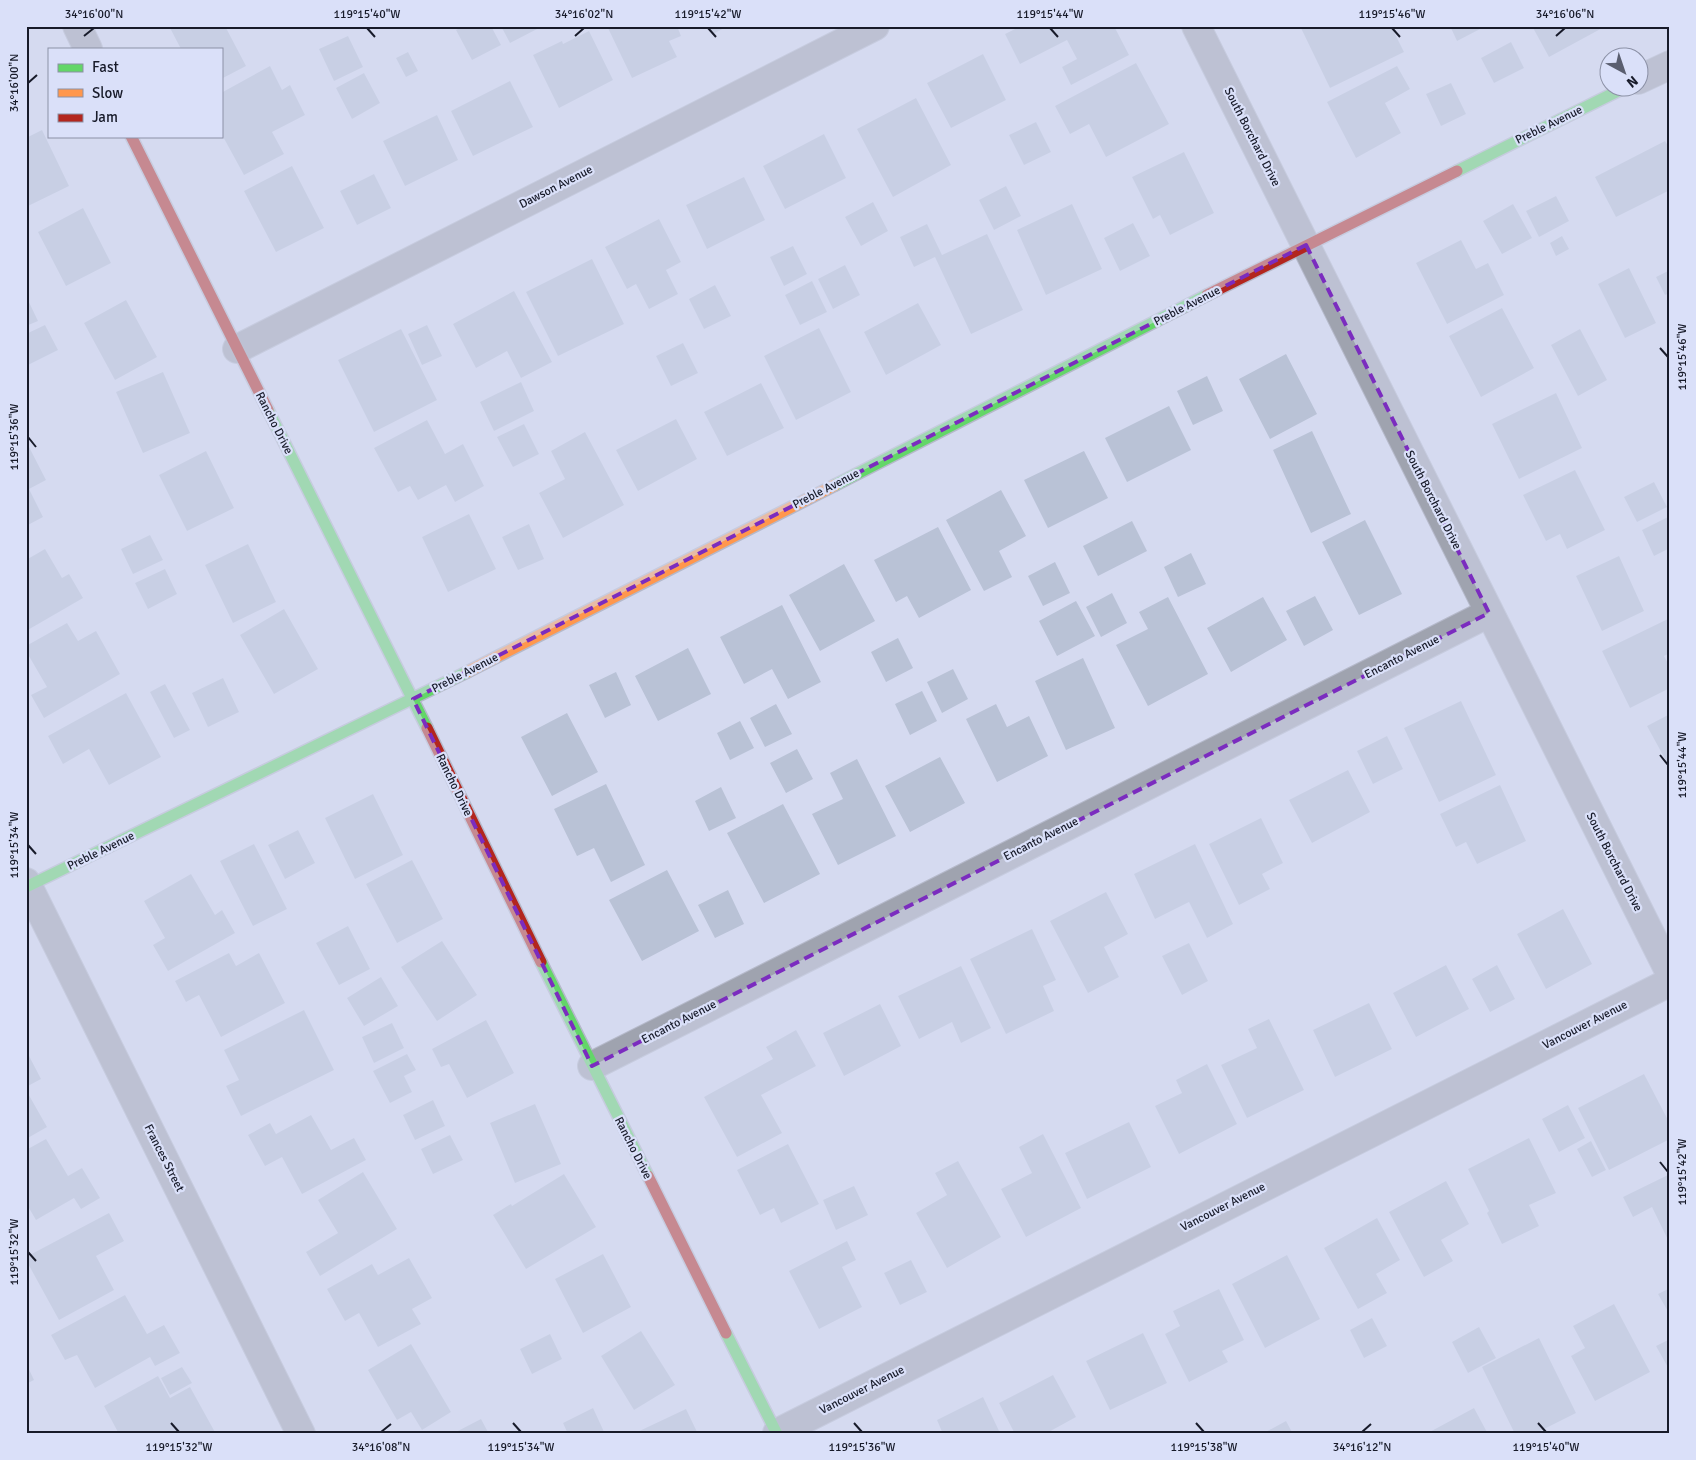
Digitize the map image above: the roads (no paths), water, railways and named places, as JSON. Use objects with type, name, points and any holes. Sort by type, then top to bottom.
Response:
[{"type":"street","points":[[77,26],[88,48]]},
{"type":"street","name":"Dawson Avenue","points":[[237,349],[876,26]]},
{"type":"street","name":"South Borchard Drive","points":[[1196,26],[1670,973]]},
{"type":"street","points":[[1648,75],[1670,65]]},
{"type":"street","name":"Preble Avenue","points":[[27,885],[413,699],[1306,246],[1604,98]]},
{"type":"street","name":"Rancho Drive","points":[[132,138],[413,699],[592,1066],[777,1433]]},
{"type":"street","name":"Encanto Avenue","points":[[592,1066],[1490,613]]},
{"type":"street","name":"Frances Street","points":[[27,885],[301,1434]]},
{"type":"street","name":"Vancouver Avenue","points":[[777,1433],[1670,982]]}]
